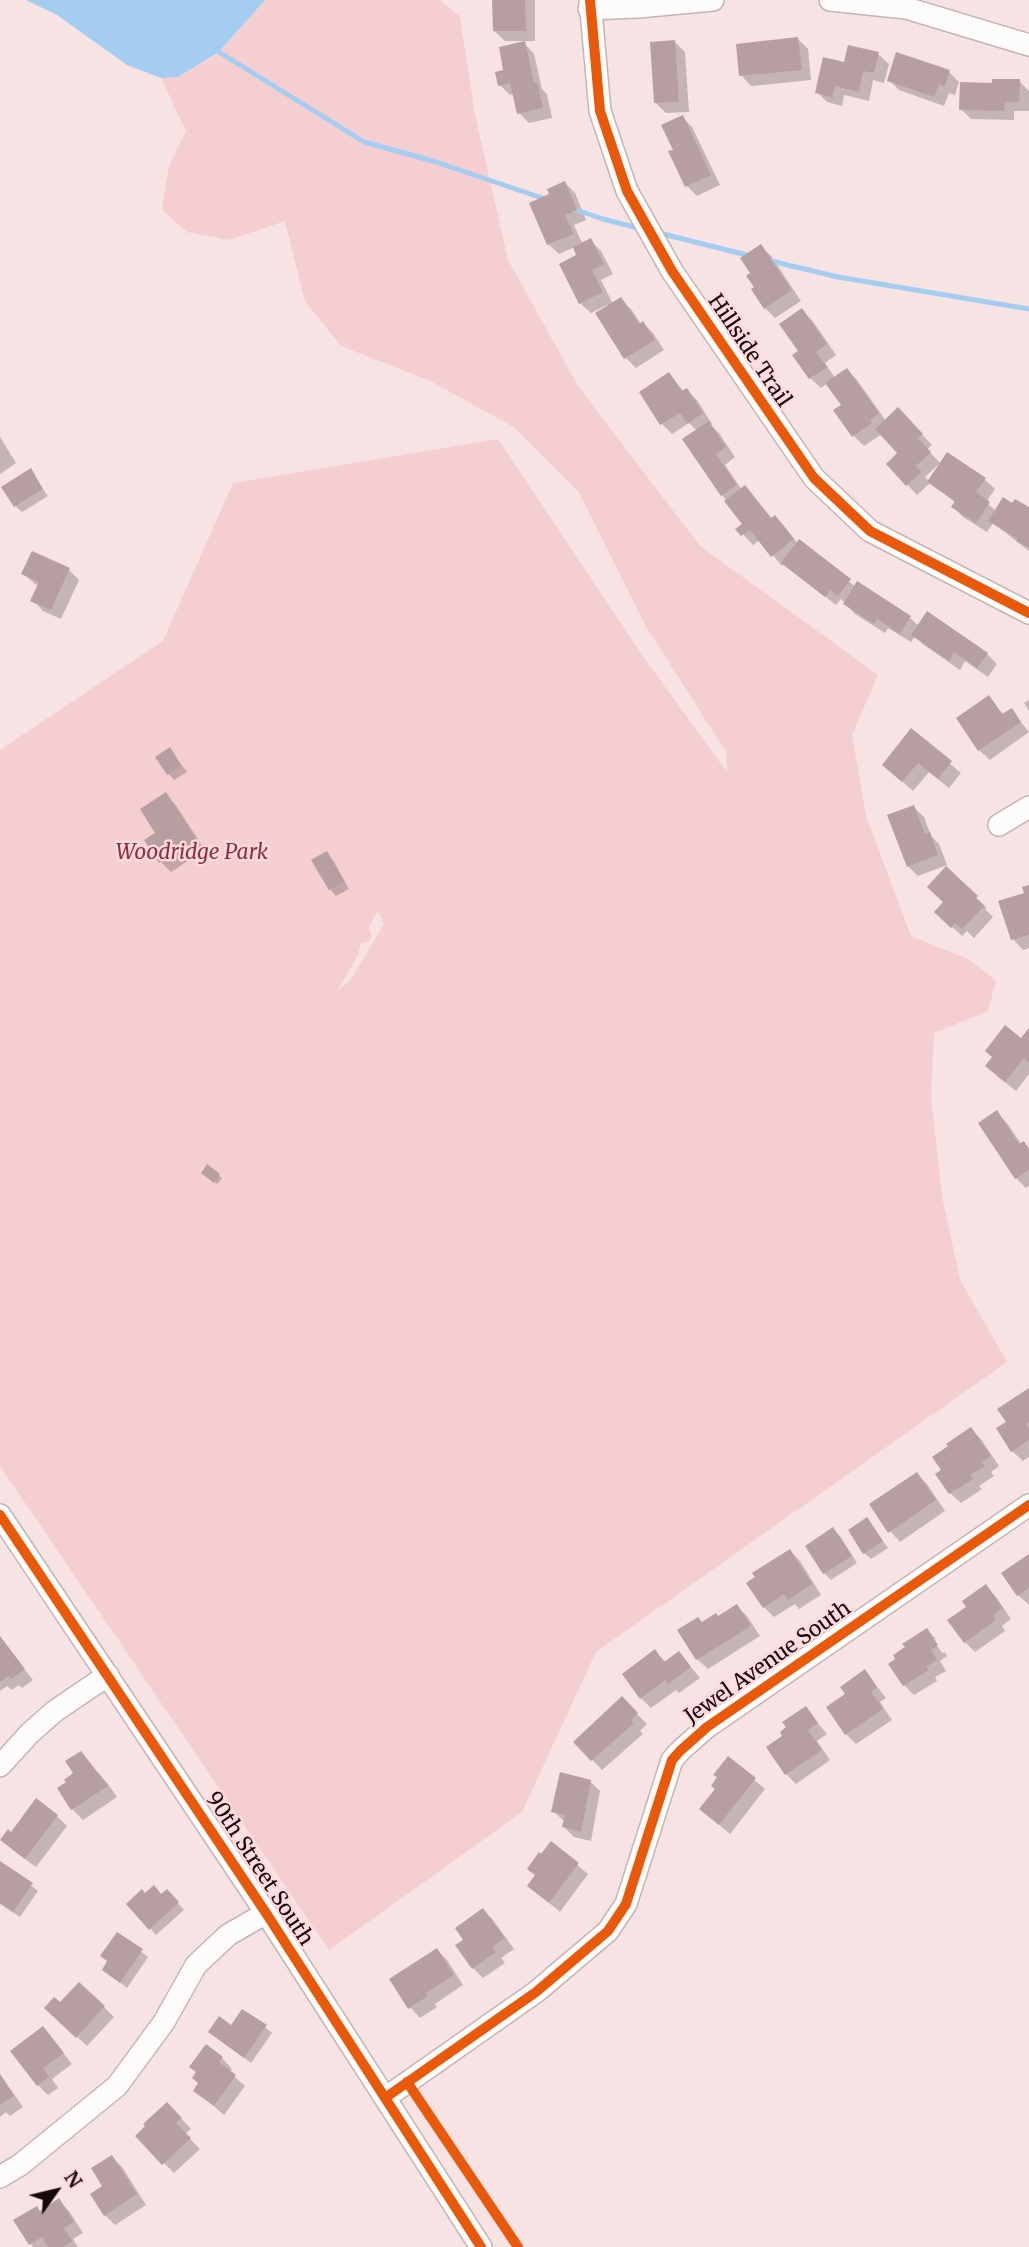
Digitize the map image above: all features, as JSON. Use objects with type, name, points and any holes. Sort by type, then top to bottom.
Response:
[{"type":"street","points":[[589,4],[638,7],[713,0]]},
{"type":"street","points":[[830,0],[906,8],[1029,45]]},
{"type":"street","name":"Hillside Trail","points":[[589,4],[600,111],[627,191],[672,271],[814,478],[870,531],[1029,613]]},
{"type":"street","points":[[999,825],[1029,807]]},
{"type":"street","name":"Jewel Avenue South","points":[[385,2098],[536,1992],[608,1931],[626,1904],[672,1760],[680,1751],[707,1727],[1029,1505]]},
{"type":"street","name":"90th Street South","points":[[0,1515],[266,1913],[481,2247]]},
{"type":"street","points":[[0,1766],[30,1733],[55,1711],[108,1675]]},
{"type":"street","points":[[0,2177],[20,2165],[117,2087],[164,2022],[196,1965],[228,1935],[266,1913]]},
{"type":"green space","name":"Woodridge Park","points":[[265,0],[440,0],[460,17],[475,115],[508,260],[578,386],[700,546],[878,675],[852,735],[866,816],[911,936],[968,959],[996,981],[988,1011],[934,1033],[931,1097],[942,1196],[960,1280],[1007,1362],[596,1652],[522,1812],[329,1950],[0,1466],[0,750],[163,641],[233,483],[498,439],[642,655],[727,772],[726,752],[647,628],[579,492],[514,427],[430,381],[341,346],[305,301],[285,221],[229,240],[187,232],[162,210],[169,166],[186,131],[161,78],[178,77],[219,53]],"holes":[[[378,911],[384,924],[350,981],[337,991],[357,957],[361,943],[368,942],[372,937],[369,926]]]},
{"type":"water","points":[[26,0],[265,0],[219,52],[178,77],[161,78],[127,65],[57,15]]},
{"type":"building","points":[[492,0],[525,0],[526,31],[493,31]]},
{"type":"building","points":[[798,37],[802,70],[739,76],[736,44]]},
{"type":"building","points":[[675,40],[679,102],[654,103],[650,42]]},
{"type":"building","points":[[525,41],[534,83],[537,82],[543,108],[517,114],[510,83],[498,86],[495,72],[503,70],[499,47]]},
{"type":"building","points":[[848,45],[879,52],[874,73],[863,71],[859,92],[835,86],[832,97],[815,93],[823,57],[844,62]]},
{"type":"building","points":[[896,52],[950,70],[945,86],[939,84],[934,97],[887,81]]},
{"type":"building","points":[[992,79],[1020,79],[1019,102],[1005,102],[1004,111],[959,110],[960,82],[992,83]]},
{"type":"building","points":[[683,115],[711,175],[685,187],[668,151],[673,150],[661,125]]},
{"type":"building","points":[[565,181],[577,210],[565,215],[574,234],[547,245],[529,203],[549,194],[547,189]]},
{"type":"building","points":[[591,238],[604,264],[592,270],[603,292],[579,304],[559,264],[576,255],[573,247]]},
{"type":"building","points":[[761,244],[792,290],[764,309],[751,289],[754,287],[746,276],[750,273],[740,258]]},
{"type":"building","points":[[621,297],[639,324],[643,321],[655,340],[624,359],[595,313]]},
{"type":"building","points":[[802,308],[827,344],[816,352],[827,367],[809,379],[792,355],[798,351],[779,324]]},
{"type":"building","points":[[847,368],[879,413],[870,420],[872,423],[852,437],[833,410],[841,405],[825,383]]},
{"type":"building","points":[[669,372],[682,391],[687,388],[703,413],[687,424],[680,413],[660,425],[639,392]]},
{"type":"building","points":[[898,407],[923,434],[918,438],[931,452],[916,466],[922,472],[906,486],[886,464],[897,453],[875,429]]},
{"type":"building","points":[[709,421],[726,447],[716,454],[737,485],[721,496],[682,439]]},
{"type":"building","points":[[947,452],[986,478],[976,492],[990,502],[976,523],[951,507],[955,501],[927,482]]},
{"type":"building","points":[[31,468],[43,489],[14,507],[1,487]]},
{"type":"building","points":[[745,485],[771,518],[775,515],[794,539],[771,557],[750,530],[741,536],[735,529],[742,524],[724,501]]},
{"type":"building","points":[[1003,497],[1012,503],[1015,499],[1029,507],[1029,548],[988,521]]},
{"type":"building","points":[[799,539],[851,579],[838,596],[830,590],[825,597],[781,563]]},
{"type":"building","points":[[32,551],[70,568],[51,610],[30,601],[39,582],[21,574]]},
{"type":"building","points":[[857,581],[911,616],[900,634],[877,619],[874,624],[843,604]]},
{"type":"building","points":[[927,611],[988,653],[977,668],[954,652],[949,661],[911,635]]},
{"type":"building","points":[[989,695],[1002,714],[1012,708],[1021,722],[978,751],[956,718]]},
{"type":"building","points":[[911,728],[952,761],[938,779],[918,763],[902,782],[882,765]]},
{"type":"building","points":[[170,747],[181,765],[167,775],[155,757]]},
{"type":"building","points":[[166,792],[196,839],[159,863],[144,840],[155,833],[140,809]]},
{"type":"building","points":[[914,805],[925,834],[930,832],[938,855],[907,867],[887,815]]},
{"type":"building","points":[[327,851],[344,882],[329,890],[311,860]]},
{"type":"building","points":[[946,866],[978,896],[976,898],[984,906],[962,929],[955,923],[951,928],[934,912],[943,902],[927,887]]},
{"type":"building","points":[[1029,885],[1029,935],[1011,940],[998,901],[1024,893],[1022,887]]},
{"type":"building","points":[[1005,1025],[1021,1038],[1029,1028],[1029,1062],[1024,1058],[1005,1082],[985,1066],[992,1057],[985,1051]]},
{"type":"building","points":[[997,1110],[1019,1144],[1024,1141],[1029,1149],[1029,1170],[1015,1179],[978,1123]]},
{"type":"building","points":[[207,1164],[220,1174],[214,1183],[201,1173]]},
{"type":"building","points":[[1029,1388],[1029,1422],[1026,1424],[1029,1428],[1029,1440],[1011,1452],[996,1428],[1006,1422],[997,1409]]},
{"type":"building","points":[[971,1427],[991,1456],[982,1461],[985,1466],[970,1475],[973,1479],[949,1494],[935,1474],[941,1470],[932,1457]]},
{"type":"building","points":[[917,1472],[936,1500],[888,1533],[869,1504]]},
{"type":"building","points":[[867,1517],[883,1541],[863,1554],[848,1530]]},
{"type":"building","points":[[833,1527],[852,1556],[823,1574],[805,1546]]},
{"type":"building","points":[[790,1549],[812,1584],[788,1600],[784,1594],[763,1608],[746,1583],[755,1577],[752,1573]]},
{"type":"building","points":[[1029,1554],[1029,1588],[1017,1596],[1001,1573]]},
{"type":"building","points":[[986,1584],[1003,1608],[993,1615],[996,1620],[964,1643],[947,1620],[966,1607],[962,1601]]},
{"type":"building","points":[[737,1604],[751,1626],[696,1660],[677,1630],[698,1617],[702,1622]]},
{"type":"building","points":[[927,1628],[938,1645],[931,1650],[937,1660],[926,1667],[929,1670],[903,1686],[888,1664],[895,1659],[893,1655],[905,1647],[902,1644]]},
{"type":"building","points":[[0,1636],[25,1669],[11,1679],[8,1676],[0,1682]]},
{"type":"building","points":[[655,1649],[664,1662],[679,1651],[691,1667],[668,1684],[665,1680],[640,1699],[622,1674]]},
{"type":"building","points":[[865,1669],[877,1687],[871,1692],[883,1709],[845,1735],[826,1707],[845,1694],[840,1687]]},
{"type":"building","points":[[622,1696],[638,1713],[631,1720],[634,1723],[591,1761],[573,1742]]},
{"type":"building","points":[[806,1706],[818,1723],[808,1730],[822,1750],[785,1775],[766,1747],[782,1736],[780,1732],[786,1727],[782,1722]]},
{"type":"building","points":[[81,1751],[108,1786],[71,1810],[57,1788],[73,1773],[65,1761]]},
{"type":"building","points":[[728,1756],[756,1778],[719,1825],[699,1809],[715,1789],[711,1786],[717,1777],[713,1775]]},
{"type":"building","points":[[560,1772],[591,1780],[581,1832],[562,1827],[565,1815],[551,1812]]},
{"type":"building","points":[[36,1798],[58,1815],[25,1859],[0,1840],[8,1829],[11,1832]]},
{"type":"building","points":[[551,1841],[579,1863],[549,1903],[527,1886],[535,1875],[527,1869]]},
{"type":"building","points":[[0,1861],[33,1883],[13,1912],[0,1903]]},
{"type":"building","points":[[154,1885],[161,1894],[167,1889],[179,1902],[149,1930],[126,1904],[142,1889],[145,1893]]},
{"type":"building","points":[[483,1908],[505,1938],[492,1947],[496,1952],[472,1969],[455,1945],[463,1940],[455,1928]]},
{"type":"building","points":[[117,1932],[143,1949],[120,1983],[102,1970],[107,1961],[100,1956]]},
{"type":"building","points":[[437,1948],[454,1975],[426,1993],[428,1996],[408,2009],[389,1979]]},
{"type":"building","points":[[79,1982],[105,2006],[76,2038],[44,2008],[54,1997],[60,2002]]},
{"type":"building","points":[[242,2009],[267,2025],[244,2058],[208,2032],[219,2016],[231,2025]]},
{"type":"building","points":[[43,2026],[64,2053],[43,2068],[49,2077],[37,2086],[10,2051]]},
{"type":"building","points":[[206,2044],[223,2057],[219,2062],[236,2075],[214,2106],[193,2091],[198,2083],[192,2078],[196,2072],[189,2067]]},
{"type":"building","points":[[0,2074],[14,2096],[0,2105]]},
{"type":"building","points":[[167,2102],[182,2118],[176,2123],[191,2138],[162,2165],[135,2136],[145,2126],[143,2124]]},
{"type":"building","points":[[112,2155],[137,2194],[104,2216],[90,2194],[102,2186],[91,2168]]},
{"type":"building","points":[[59,2198],[74,2222],[64,2228],[72,2241],[63,2247],[48,2247],[42,2237],[29,2245],[13,2220],[37,2206],[40,2211]]},
{"type":"waterway","points":[[219,52],[364,142],[433,161],[545,199]]},
{"type":"waterway","points":[[571,208],[642,229]]},
{"type":"waterway","points":[[659,233],[751,256]]},
{"type":"waterway","points":[[767,260],[838,277],[1029,309]]},
{"type":"cycle path","points":[[590,0],[600,111],[627,191],[672,271],[814,478],[870,531],[1029,613]]},
{"type":"cycle path","points":[[385,2098],[536,1992],[608,1931],[626,1904],[672,1760],[680,1751],[707,1727],[1029,1505]]},
{"type":"cycle path","points":[[0,1515],[266,1913],[481,2247]]},
{"type":"cycle path","points":[[407,2082],[518,2247]]}]
